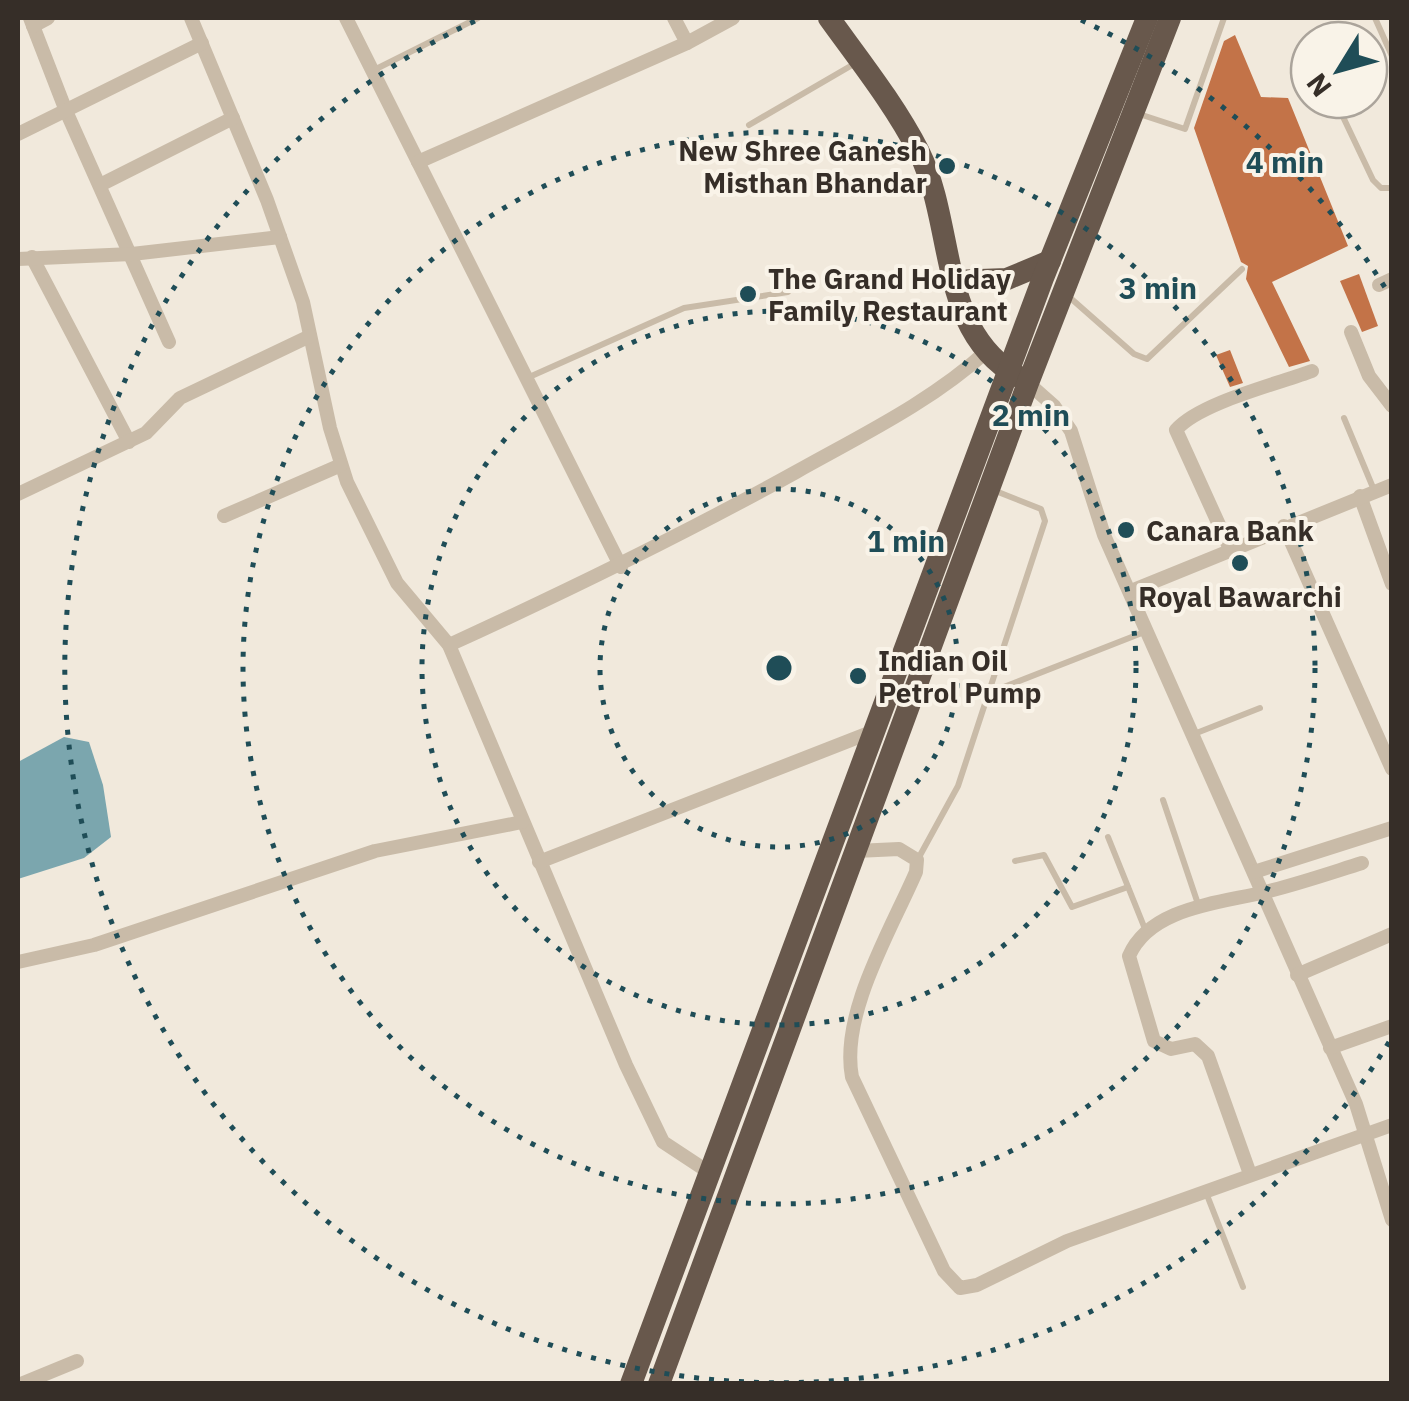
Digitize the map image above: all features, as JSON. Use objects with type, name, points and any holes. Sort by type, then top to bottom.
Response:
[{"type":"highway","points":[[829,18],[920,153],[944,222],[953,281],[971,331],[1018,377]]},
{"type":"highway","points":[[659,1384],[989,488],[1050,261],[1147,18]]},
{"type":"highway","points":[[630,1384],[875,730],[1018,377],[1066,294],[1170,18]]},
{"type":"highway","points":[[953,281],[1006,279],[1050,261]]},
{"type":"street","points":[[48,18],[31,22],[66,111],[169,342]]},
{"type":"street","points":[[192,18],[280,238],[310,336],[341,465],[383,561],[448,645],[539,862],[664,1142],[710,1173]]},
{"type":"street","points":[[346,18],[622,567]]},
{"type":"street","points":[[674,18],[687,43]]},
{"type":"street","points":[[418,162],[687,43],[733,18]]},
{"type":"street","points":[[18,134],[202,43]]},
{"type":"street","points":[[100,185],[233,118]]},
{"type":"street","points":[[129,442],[25,258],[132,254],[280,238]]},
{"type":"street","points":[[1352,332],[1369,376],[1392,406]]},
{"type":"street","points":[[18,494],[146,434],[180,398],[310,336]]},
{"type":"street","points":[[448,645],[622,567],[915,405],[988,350]]},
{"type":"street","points":[[1230,549],[1176,430],[1222,405],[1312,371]]},
{"type":"street","points":[[1018,377],[1054,406],[1072,431],[1099,521],[1368,1134],[1392,1220]]},
{"type":"street","points":[[224,516],[341,465]]},
{"type":"street","points":[[1131,591],[1392,484]]},
{"type":"street","points":[[1367,493],[1392,584]]},
{"type":"street","points":[[1284,526],[1392,769]]},
{"type":"street","points":[[539,862],[875,730]]},
{"type":"street","points":[[18,962],[94,946],[375,850],[522,822]]},
{"type":"street","points":[[1254,872],[1392,828]]},
{"type":"street","points":[[856,851],[899,849],[917,860],[916,872],[856,1012],[848,1054],[852,1077],[951,1283],[960,1288],[977,1285],[1067,1241],[1392,1125]]},
{"type":"street","points":[[1250,1174],[1202,1048],[1195,1044],[1171,1049],[1154,1041],[1129,964],[1133,947],[1199,906],[1264,892],[1362,863]]},
{"type":"street","points":[[1297,974],[1392,934]]},
{"type":"street","points":[[1330,1048],[1392,1026]]},
{"type":"street","points":[[21,1384],[77,1361]]},
{"type":"lane","points":[[373,71],[478,18]]},
{"type":"lane","points":[[1135,112],[1185,129],[1224,18]]},
{"type":"lane","points":[[1375,18],[1392,56]]},
{"type":"lane","points":[[750,125],[859,61]]},
{"type":"lane","points":[[1344,120],[1373,180],[1382,188],[1392,188]]},
{"type":"lane","points":[[1066,294],[1134,354],[1147,359],[1242,270]]},
{"type":"lane","points":[[526,379],[684,308],[788,292]]},
{"type":"lane","points":[[1344,418],[1367,493]]},
{"type":"lane","points":[[917,860],[958,786],[1045,515],[1032,504],[989,488]]},
{"type":"lane","points":[[991,692],[1148,630]]},
{"type":"lane","points":[[1193,735],[1260,708]]},
{"type":"lane","points":[[1164,800],[1199,906]]},
{"type":"lane","points":[[1108,836],[1147,935]]},
{"type":"lane","points":[[1015,862],[1044,855],[1072,907],[1128,887]]},
{"type":"lane","points":[[1205,1190],[1242,1286]]},
{"type":"water","points":[[64,737],[89,742],[103,785],[111,837],[84,858],[18,879],[18,762]]},
{"type":"building","points":[[1235,35],[1261,97],[1288,98],[1289,120],[1297,120],[1348,246],[1272,282],[1310,361],[1289,367],[1246,279],[1248,266],[1241,262],[1194,128],[1224,41]]},
{"type":"building","points":[[1359,274],[1378,326],[1362,332],[1340,281]]},
{"type":"building","points":[[1230,350],[1243,383],[1230,387],[1216,355]]},
{"type":"place","name":"New Shree Ganesh Misthan Bhandar","points":[[947,166]]},
{"type":"place","name":"The Grand Holiday Family Restaurant","points":[[748,294]]},
{"type":"place","name":"Canara Bank","points":[[1126,530]]},
{"type":"place","name":"Royal Bawarchi","points":[[1240,563]]},
{"type":"place","name":"Indian Oil Petrol Pump","points":[[858,676]]}]
